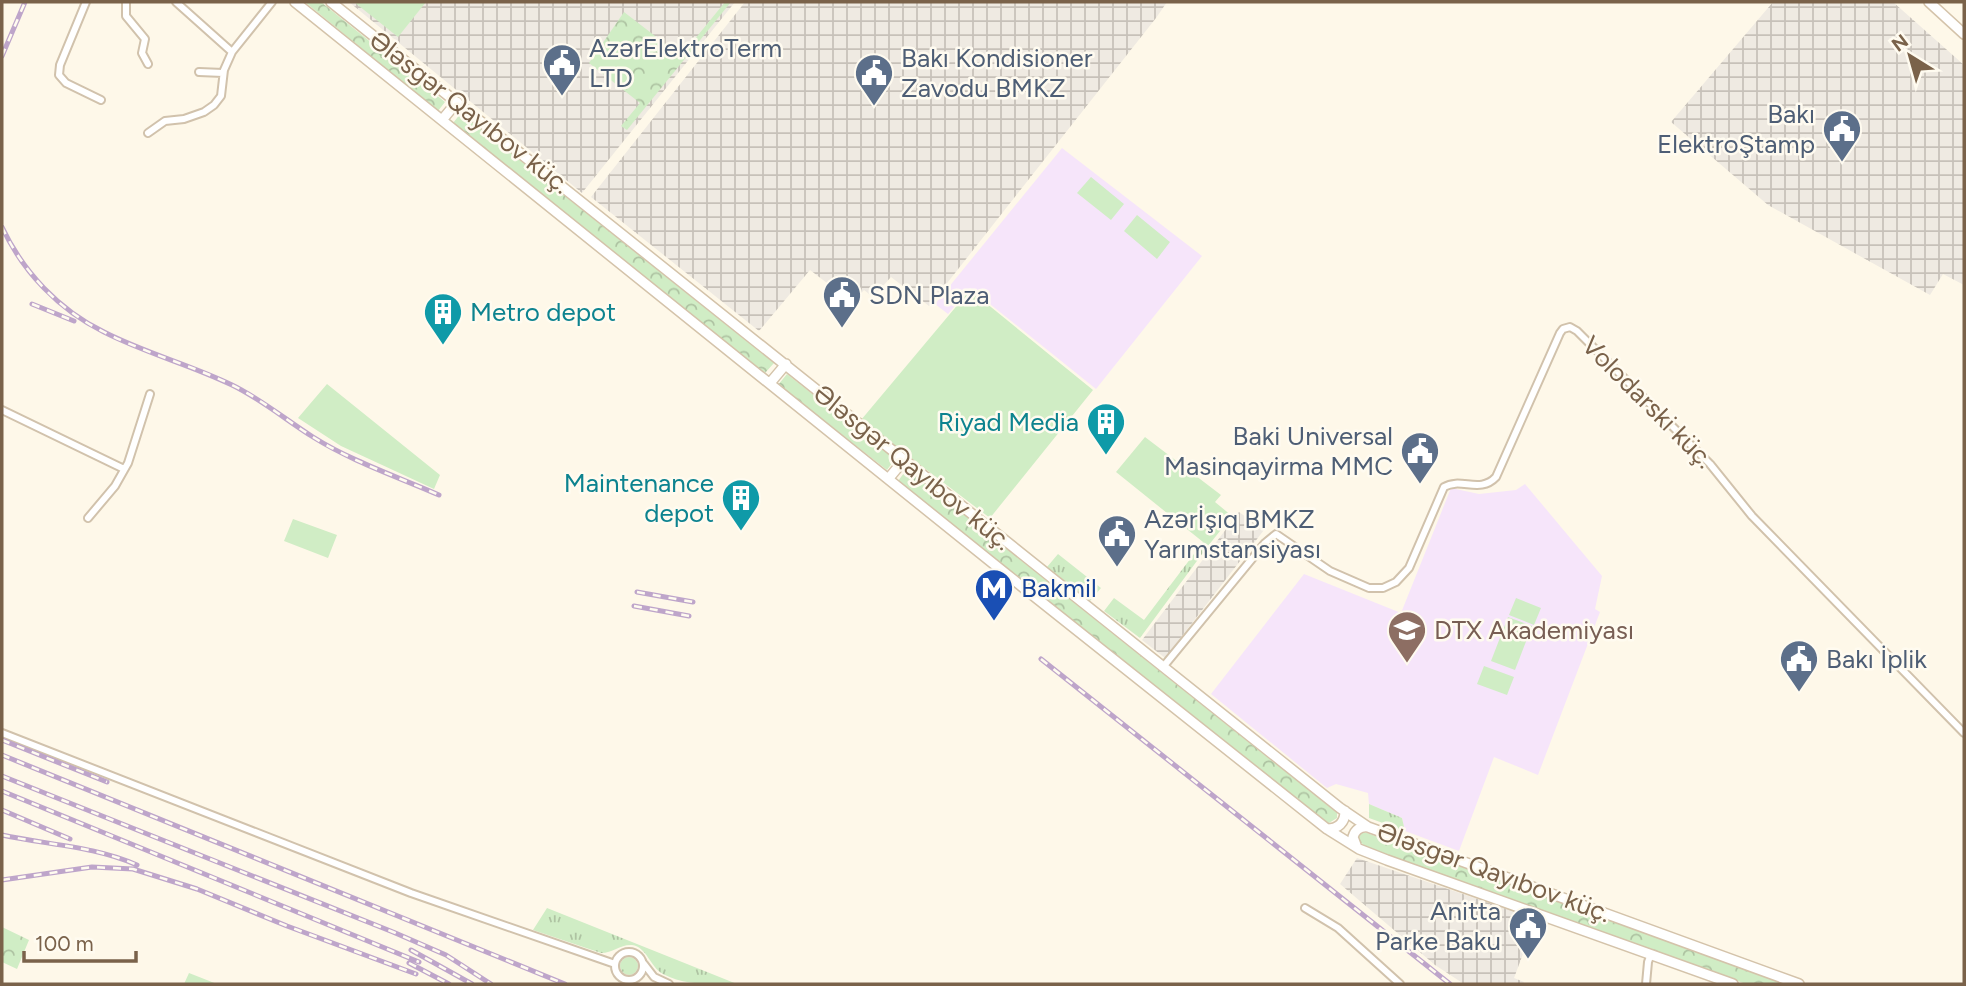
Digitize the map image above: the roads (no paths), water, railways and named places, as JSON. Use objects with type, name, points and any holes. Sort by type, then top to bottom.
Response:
[{"type":"main road","name":"Ələsgər Qayıbov küç.","points":[[295,2],[1327,829],[1359,849],[1387,860],[1733,984]]},
{"type":"main road","name":"Ələsgər Qayıbov küç.","points":[[331,2],[1368,827],[1799,984]]},
{"type":"main road","points":[[1929,2],[1964,34]]},
{"type":"main road","points":[[442,120],[457,102]]},
{"type":"main road","points":[[770,383],[786,364]]},
{"type":"main road","points":[[889,478],[904,460]]},
{"type":"main road","points":[[1327,829],[1341,824],[1345,811]]},
{"type":"main road","points":[[1359,849],[1353,841],[1353,835],[1357,829],[1368,827]]},
{"type":"street","points":[[86,2],[60,65],[60,75],[66,83],[101,100]]},
{"type":"street","points":[[126,2],[126,16],[145,39],[142,53],[148,64]]},
{"type":"street","points":[[176,2],[232,52]]},
{"type":"street","points":[[148,133],[165,121],[204,113],[214,105],[220,96],[223,73],[232,52],[272,2]]},
{"type":"street","points":[[199,72],[223,73]]},
{"type":"street","name":"Volodarski küç.","points":[[1164,667],[1265,543],[1276,534],[1330,571],[1369,588],[1383,588],[1396,582],[1412,563],[1444,487],[1452,483],[1479,486],[1492,482],[1496,477],[1560,333],[1570,327],[1667,420],[1716,471],[1752,516],[1964,733]]},
{"type":"street","points":[[88,518],[115,485],[124,469],[150,394]]},
{"type":"street","points":[[2,410],[124,469]]},
{"type":"street","points":[[2,733],[411,893],[615,964]]},
{"type":"street","points":[[1305,908],[1338,928],[1400,984]]},
{"type":"street","points":[[636,984],[617,974],[615,964],[620,955],[628,952],[638,954],[654,977],[669,984]]},
{"type":"street","points":[[1646,984],[1651,954]]},
{"type":"street","points":[[624,979],[633,980],[640,975],[643,962]]},
{"type":"railway","points":[[2,56],[25,2]]},
{"type":"railway","points":[[2,227],[20,259],[44,288],[72,313],[88,323],[136,346],[232,385],[328,446],[439,495]]},
{"type":"railway","points":[[32,304],[74,321]]},
{"type":"railway","points":[[637,592],[693,602]]},
{"type":"railway","points":[[634,606],[689,616]]},
{"type":"railway","points":[[1041,659],[1450,984]]},
{"type":"railway","points":[[2,740],[107,782]]},
{"type":"railway","points":[[2,755],[565,984]]},
{"type":"railway","points":[[2,776],[393,932],[446,955],[491,984]]},
{"type":"railway","points":[[2,791],[419,962]]},
{"type":"railway","points":[[2,810],[70,839]]},
{"type":"railway","points":[[2,835],[88,850],[137,865]]},
{"type":"railway","points":[[2,880],[92,867],[133,869],[197,889],[416,974]]},
{"type":"railway","points":[[411,950],[472,984]]},
{"type":"railway","points":[[409,963],[449,984]]},
{"type":"place","name":"AzərElektroTerm LTD","points":[[562,97]]},
{"type":"place","name":"Bakı Kondisioner Zavodu BMKZ","points":[[874,107]]},
{"type":"place","name":"Bakı ElektroŞtamp","points":[[1842,163]]},
{"type":"place","name":"SDN Plaza","points":[[842,329]]},
{"type":"place","name":"Metro depot","points":[[443,346]]},
{"type":"place","name":"Riyad Media","points":[[1106,456]]},
{"type":"place","name":"Baki Universal Masinqayirma MMC","points":[[1420,485]]},
{"type":"place","name":"Maintenance depot","points":[[741,532]]},
{"type":"place","name":"Azərİşıq BMKZ Yarımstansiyası","points":[[1117,568]]},
{"type":"place","name":"Bakmil","points":[[994,622]]},
{"type":"place","name":"DTX Akademiyası","points":[[1407,664]]},
{"type":"place","name":"Bakı İplik","points":[[1799,693]]},
{"type":"place","name":"Anitta Parke Baku","points":[[1528,960]]}]
